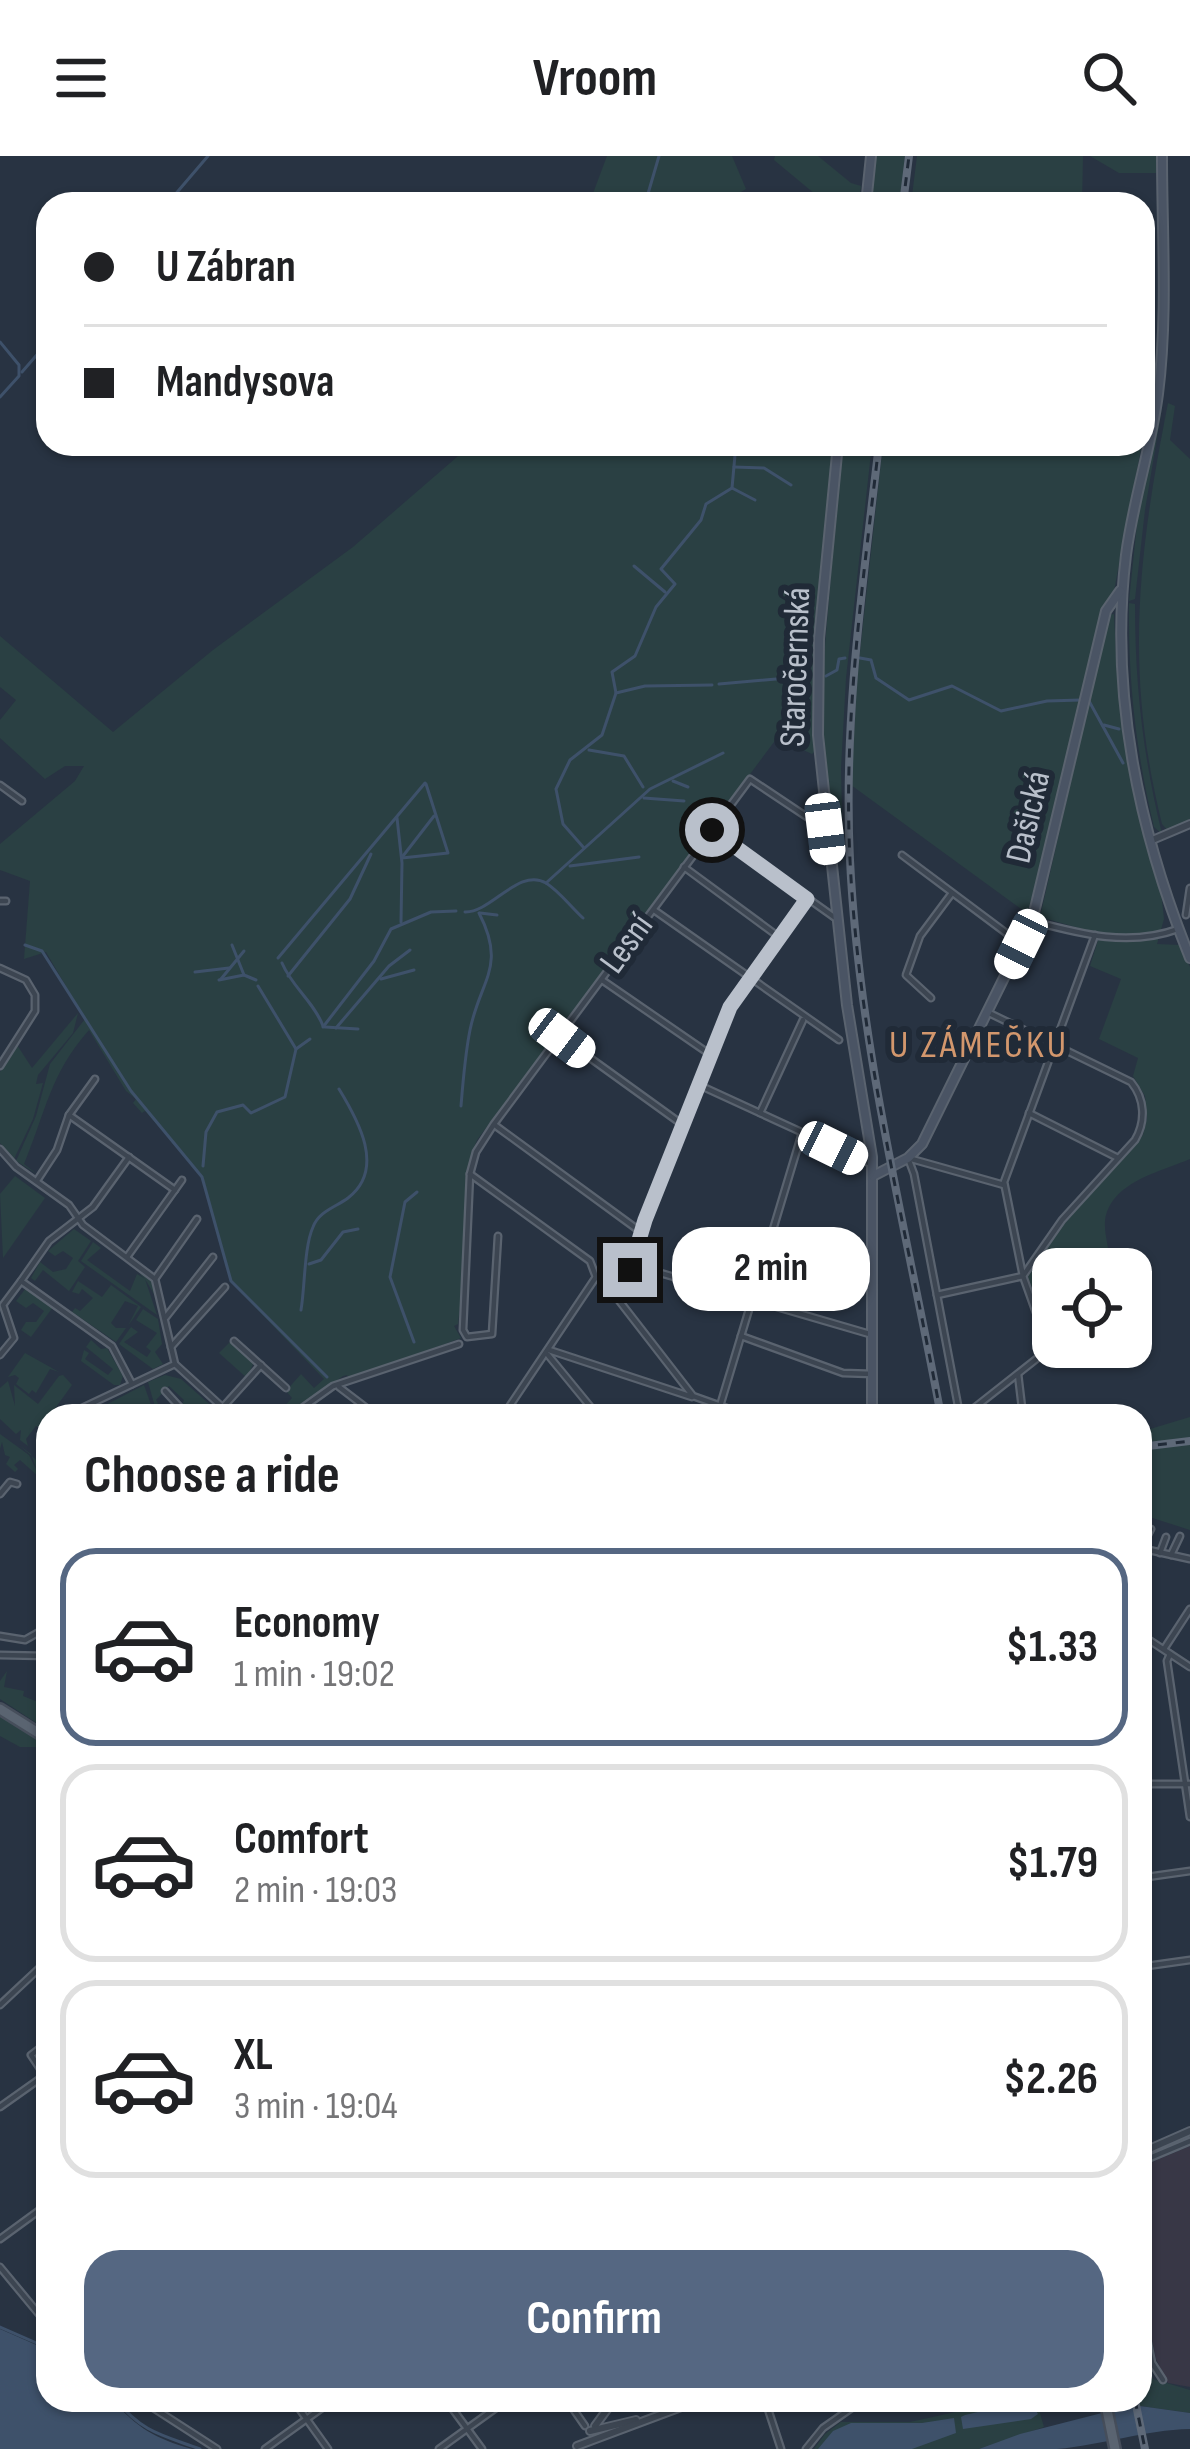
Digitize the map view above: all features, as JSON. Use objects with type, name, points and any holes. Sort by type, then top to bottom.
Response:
[{"type":"main road","points":[[867,192],[871,156]]},
{"type":"main road","points":[[1155,412],[1162,156]]},
{"type":"main road","name":"Staročernská","points":[[837,456],[817,693],[825,829],[873,1171]]},
{"type":"main road","points":[[1145,456],[1121,603],[1131,743],[1150,842],[1190,958]]},
{"type":"main road","name":"Dašická","points":[[908,1158],[924,1140],[1032,921],[1105,614],[1121,603],[1145,456]]},
{"type":"main road","points":[[1121,603],[1131,743]]},
{"type":"main road","points":[[872,1404],[873,1171],[908,1158]]},
{"type":"main road","points":[[0,1709],[36,1733]]},
{"type":"main road","points":[[1107,2412],[1115,2449]]},
{"type":"street","name":"Lesní","points":[[470,1174],[478,1148],[494,1124],[752,778],[825,829]]},
{"type":"street","points":[[0,785],[22,801]]},
{"type":"street","points":[[1150,842],[1190,824]]},
{"type":"street","points":[[712,830],[836,918]]},
{"type":"street","points":[[902,854],[1021,944]]},
{"type":"street","points":[[684,867],[779,937]]},
{"type":"street","points":[[1186,915],[1190,888]]},
{"type":"street","points":[[931,998],[905,975],[922,934],[952,893]]},
{"type":"street","points":[[605,1282],[621,1279],[633,1265],[641,1232],[730,1007],[807,899]]},
{"type":"street","points":[[654,910],[839,1040]]},
{"type":"street","points":[[1032,921],[1143,940],[1179,929]]},
{"type":"street","points":[[978,1404],[1049,1349],[1023,1276],[1004,1185],[1095,935]]},
{"type":"street","points":[[0,968],[26,980],[36,998],[33,1016],[7,1046],[0,1066]]},
{"type":"street","points":[[602,980],[711,1055]]},
{"type":"street","points":[[937,1295],[1023,1276],[1067,1215],[1138,1135],[1142,1124],[1141,1097],[1131,1082],[987,1012]]},
{"type":"street","points":[[760,1113],[805,1018]]},
{"type":"street","points":[[560,1036],[683,1125]]},
{"type":"street","points":[[37,1181],[57,1150],[70,1115],[95,1079]]},
{"type":"street","points":[[699,1085],[873,1171]]},
{"type":"street","points":[[1029,1112],[1118,1158]]},
{"type":"street","points":[[70,1115],[175,1190]]},
{"type":"street","points":[[494,1124],[641,1232]]},
{"type":"street","points":[[721,1404],[802,1133]]},
{"type":"street","points":[[0,1149],[155,1279],[176,1364],[219,1404]]},
{"type":"street","points":[[0,1355],[14,1338],[2,1307],[49,1241],[93,1207],[129,1157]]},
{"type":"street","points":[[908,1158],[1004,1185]]},
{"type":"street","points":[[908,1158],[960,1404]]},
{"type":"street","points":[[470,1174],[463,1328],[467,1337],[492,1334],[498,1236]]},
{"type":"street","points":[[470,1174],[584,1256],[596,1277],[511,1404]]},
{"type":"street","points":[[127,1257],[182,1180]]},
{"type":"street","points":[[155,1279],[197,1220]]},
{"type":"street","points":[[166,1317],[213,1257]]},
{"type":"street","points":[[633,1265],[873,1335]]},
{"type":"street","points":[[596,1277],[605,1282],[674,1374],[701,1400]]},
{"type":"street","points":[[21,1281],[112,1346],[132,1384]]},
{"type":"street","points":[[171,1347],[225,1287]]},
{"type":"street","points":[[741,1336],[843,1373],[873,1374]]},
{"type":"street","points":[[234,1341],[286,1388]]},
{"type":"street","points":[[309,1404],[337,1386],[458,1344]]},
{"type":"street","points":[[548,1351],[712,1404]]},
{"type":"street","points":[[548,1351],[589,1404]]},
{"type":"street","points":[[90,1404],[176,1364]]},
{"type":"street","points":[[225,1404],[260,1365]]},
{"type":"street","points":[[665,1388],[674,1374]]},
{"type":"street","points":[[1018,1374],[1022,1404]]},
{"type":"street","points":[[337,1386],[361,1404]]},
{"type":"street","points":[[165,1391],[177,1404]]},
{"type":"street","points":[[0,1494],[10,1482],[17,1484]]},
{"type":"street","points":[[1171,1555],[1180,1536]]},
{"type":"street","points":[[1160,1553],[1166,1537]]},
{"type":"street","points":[[1152,1551],[1189,1557]]},
{"type":"street","points":[[1190,1609],[1167,1652],[1190,1817]]},
{"type":"street","points":[[0,1636],[26,1640],[36,1634]]},
{"type":"street","points":[[26,1640],[26,1657]]},
{"type":"street","points":[[1152,1642],[1190,1667]]},
{"type":"street","points":[[0,1655],[36,1657]]},
{"type":"street","points":[[31,1730],[36,1730]]},
{"type":"street","points":[[1152,1784],[1188,1784]]},
{"type":"street","points":[[1152,1876],[1190,1870]]},
{"type":"street","points":[[1152,1965],[1190,1960]]},
{"type":"street","points":[[0,2006],[36,1972]]},
{"type":"street","points":[[0,2107],[36,2082]]},
{"type":"street","points":[[1152,2150],[1190,2131]]},
{"type":"street","points":[[1152,2154],[1190,2141]]},
{"type":"street","points":[[0,2240],[36,2213]]},
{"type":"street","points":[[0,2267],[36,2310]]},
{"type":"street","points":[[1152,2363],[1163,2380]]},
{"type":"street","points":[[161,2412],[217,2449]]},
{"type":"street","points":[[301,2412],[328,2449]]},
{"type":"street","points":[[265,2449],[316,2412]]},
{"type":"street","points":[[455,2412],[482,2449]]},
{"type":"street","points":[[440,2449],[490,2412]]},
{"type":"street","points":[[576,2412],[588,2428]]},
{"type":"street","points":[[577,2448],[603,2412]]},
{"type":"street","points":[[611,2412],[612,2425]]},
{"type":"street","points":[[612,2412],[624,2425]]},
{"type":"street","points":[[577,2448],[624,2425],[668,2412]]},
{"type":"street","points":[[769,2412],[781,2449]]},
{"type":"street","points":[[806,2449],[845,2412]]},
{"type":"street","points":[[588,2428],[624,2425]]},
{"type":"shaded area","points":[[1190,2146],[1190,2387],[1168,2383],[1152,2340],[1152,2162]]},
{"type":"green space","points":[[607,156],[732,156],[746,189],[741,192],[594,192]]},
{"type":"green space","points":[[775,156],[818,156],[861,186],[860,192],[813,192]]},
{"type":"green space","points":[[875,156],[905,156],[901,192],[871,192]]},
{"type":"green space","points":[[917,156],[1083,156],[1082,192],[912,192]]},
{"type":"green space","points":[[1090,156],[1157,156],[1156,173],[1119,173]]},
{"type":"green space","points":[[1168,403],[1175,406],[1170,440],[1190,459],[1190,819],[1169,832],[1162,824],[1150,768],[1139,664],[1143,563]]},
{"type":"green space","points":[[458,456],[833,456],[815,631],[815,751],[812,754],[777,738],[477,1140],[466,1183],[467,1262],[454,1326],[461,1338],[350,1380],[343,1376],[304,1404],[286,1404],[292,1398],[286,1391],[301,1374],[314,1388],[324,1379],[230,1281],[203,1177],[133,1103],[136,1099],[126,1091],[89,1030],[57,1078],[24,1164],[37,1174],[16,1161],[36,1116],[50,1064],[85,1019],[46,952],[24,959],[30,881],[0,870],[0,844],[75,781],[84,766],[65,766],[45,779],[0,738],[0,720],[16,700],[0,687],[0,636],[113,732],[213,650],[353,547]]},
{"type":"green space","points":[[841,456],[871,456],[846,678],[843,860],[832,854],[821,693]]},
{"type":"green space","points":[[882,456],[1140,456],[1114,591],[1103,606],[1028,914],[851,785],[857,679]]},
{"type":"green space","points":[[1150,456],[1154,456],[1135,599],[1129,601],[1140,495]]},
{"type":"green space","points":[[1129,603],[1135,604],[1141,720],[1162,834],[1154,827],[1138,744]]},
{"type":"green space","points":[[1114,614],[1117,675],[1135,795],[1161,891],[1164,919],[1157,944],[1180,945],[1190,967],[1190,1159],[1138,1180],[1116,1197],[1105,1221],[1108,1248],[1047,1248],[1143,1135],[1147,1118],[1145,1096],[1133,1076],[1138,1058],[1099,1039],[1121,979],[1090,966],[1100,934],[1040,917],[1110,615]]},
{"type":"green space","points":[[78,1013],[73,1033],[38,1075],[36,1084],[43,1083],[33,1119],[14,1159],[0,1143],[0,1072],[17,1045],[32,1068]]},
{"type":"green space","points":[[15,1176],[45,1198],[3,1258],[0,1194]]},
{"type":"green space","points":[[74,1229],[91,1241],[78,1261],[85,1267],[69,1291],[43,1270],[35,1281],[31,1278],[40,1262],[53,1272],[66,1269],[73,1258],[63,1251],[55,1256],[48,1251]]},
{"type":"green space","points":[[93,1242],[101,1248],[87,1260],[130,1291],[137,1274],[145,1279],[157,1315],[81,1261]]},
{"type":"green space","points":[[144,1272],[160,1297],[157,1299],[140,1274]]},
{"type":"green space","points":[[78,1281],[102,1297],[111,1285],[141,1307],[128,1326],[138,1306],[125,1301],[111,1323],[126,1328],[116,1342],[72,1312],[80,1311],[93,1298],[82,1289],[79,1294],[72,1292]]},
{"type":"green space","points":[[26,1288],[53,1307],[31,1337],[21,1330],[44,1311],[33,1303],[26,1308],[16,1301]]},
{"type":"green space","points":[[143,1309],[158,1319],[162,1344],[155,1352],[163,1364],[153,1369],[119,1344],[131,1327],[138,1332],[124,1342],[147,1357],[151,1351],[146,1347],[157,1333],[136,1320]]},
{"type":"green space","points":[[91,1340],[107,1348],[123,1376],[120,1385],[81,1361],[84,1350],[89,1353],[85,1359],[108,1375],[113,1369],[86,1347]]},
{"type":"green space","points":[[231,1341],[254,1362],[247,1378],[219,1353]]},
{"type":"green space","points":[[25,1353],[59,1372],[50,1369],[36,1393],[29,1394],[16,1384],[19,1378],[15,1375],[8,1377]]},
{"type":"green space","points":[[165,1375],[181,1379],[209,1404],[182,1404],[184,1400],[169,1386],[154,1404],[148,1382]]},
{"type":"green space","points":[[59,1376],[72,1385],[58,1404],[38,1404]]},
{"type":"green space","points":[[8,1381],[15,1406],[14,1385],[38,1404],[28,1446],[20,1440],[21,1430],[16,1434],[0,1419],[0,1388]]},
{"type":"green space","points":[[144,1385],[151,1404],[107,1404]]},
{"type":"green space","points":[[1190,1417],[1190,1438],[1152,1443],[1152,1428]]},
{"type":"green space","points":[[0,1434],[29,1455],[36,1474],[20,1460],[14,1465],[15,1472],[6,1464],[10,1457],[2,1442],[0,1449]]},
{"type":"green space","points":[[1190,1444],[1190,1530],[1152,1518],[1152,1449]]},
{"type":"green space","points":[[7,1671],[4,1687],[24,1691],[23,1696],[36,1701],[36,1722],[0,1699],[0,1681]]},
{"type":"green space","points":[[0,1715],[36,1738],[36,1747],[20,1747],[0,1736]]},
{"type":"green space","points":[[1152,2376],[1190,2390],[1190,2413],[1152,2408]]},
{"type":"green space","points":[[955,2412],[1040,2412],[1044,2427],[979,2449],[814,2449],[841,2422],[910,2422]]},
{"type":"water","points":[[0,2329],[36,2345],[36,2412],[125,2412],[148,2431],[192,2449],[0,2449]]},
{"type":"water","points":[[1152,2408],[1190,2413],[1190,2429],[1057,2449],[979,2449],[1106,2412],[1152,2412]]},
{"type":"water","points":[[1038,2414],[963,2429],[961,2417]]},
{"type":"water","points":[[954,2418],[956,2433],[912,2449],[818,2449],[833,2431],[851,2423]]},
{"type":"waterway","points":[[177,192],[208,156]]},
{"type":"waterway","points":[[648,192],[659,156]]},
{"type":"waterway","points":[[0,342],[19,365],[19,376],[0,397]]},
{"type":"waterway","points":[[22,372],[36,356]]},
{"type":"waterway","points":[[616,693],[612,672],[635,656],[656,607],[675,584],[661,569],[701,520],[706,504],[732,488],[735,456]]},
{"type":"waterway","points":[[734,467],[764,468],[791,485]]},
{"type":"waterway","points":[[732,488],[755,500]]},
{"type":"waterway","points":[[634,566],[665,592]]},
{"type":"waterway","points":[[826,676],[845,658]]},
{"type":"waterway","points":[[860,658],[871,660],[876,678],[909,700],[952,686],[1001,711],[1047,701],[1081,700]]},
{"type":"waterway","points":[[719,684],[810,676]]},
{"type":"waterway","points":[[584,848],[563,824],[556,789],[570,760],[602,735],[616,693],[645,686],[712,685]]},
{"type":"waterway","points":[[1089,701],[1123,763]]},
{"type":"waterway","points":[[1104,725],[1119,729]]},
{"type":"waterway","points":[[589,750],[624,756],[643,787]]},
{"type":"waterway","points":[[546,883],[650,789],[723,753]]},
{"type":"waterway","points":[[673,781],[688,787]]},
{"type":"waterway","points":[[278,958],[425,783]]},
{"type":"waterway","points":[[402,858],[448,853],[426,784]]},
{"type":"waterway","points":[[644,798],[684,801]]},
{"type":"waterway","points":[[403,856],[434,816]]},
{"type":"waterway","points":[[397,818],[401,922]]},
{"type":"waterway","points":[[288,976],[350,899],[371,854]]},
{"type":"waterway","points":[[570,866],[639,857]]},
{"type":"waterway","points":[[465,912],[485,906],[515,885],[536,880],[551,886],[583,918]]},
{"type":"waterway","points":[[323,1027],[374,961],[391,929],[431,912],[456,911]]},
{"type":"waterway","points":[[461,1106],[470,1030],[491,961],[479,913]]},
{"type":"waterway","points":[[480,913],[497,915]]},
{"type":"waterway","points":[[25,945],[42,951],[131,1091],[202,1177],[231,1281],[327,1377]]},
{"type":"waterway","points":[[232,945],[244,975]]},
{"type":"waterway","points":[[336,1028],[389,966],[410,950]]},
{"type":"waterway","points":[[221,979],[244,951]]},
{"type":"waterway","points":[[282,963],[323,1026]]},
{"type":"waterway","points":[[195,972],[229,968]]},
{"type":"waterway","points":[[381,979],[414,970]]},
{"type":"waterway","points":[[219,980],[244,975],[256,980]]},
{"type":"waterway","points":[[258,986],[296,1049]]},
{"type":"waterway","points":[[325,1027],[358,1029]]},
{"type":"waterway","points":[[203,1166],[206,1132],[217,1112],[243,1105],[251,1113],[285,1097],[296,1049],[310,1039]]},
{"type":"waterway","points":[[301,1310],[313,1227],[324,1213],[348,1198],[365,1173],[365,1144],[339,1089]]},
{"type":"waterway","points":[[414,1342],[390,1277],[405,1202],[417,1192]]},
{"type":"waterway","points":[[309,1264],[321,1260],[343,1232],[358,1229]]},
{"type":"waterway","points":[[0,2327],[36,2343]]},
{"type":"waterway","points":[[127,2412],[144,2426],[200,2449]]},
{"type":"railway","points":[[904,192],[909,156]]},
{"type":"railway","points":[[878,456],[852,704],[850,860],[874,1070],[939,1404]]},
{"type":"railway","points":[[1152,1446],[1190,1441]]},
{"type":"railway","points":[[1137,2412],[1145,2449]]},
{"type":"district","name":"U ZÁMEČKU","points":[[979,1045]]},
{"type":"route","points":[[630,1270],[645,1220],[730,1007],[807,899],[712,830]]}]
